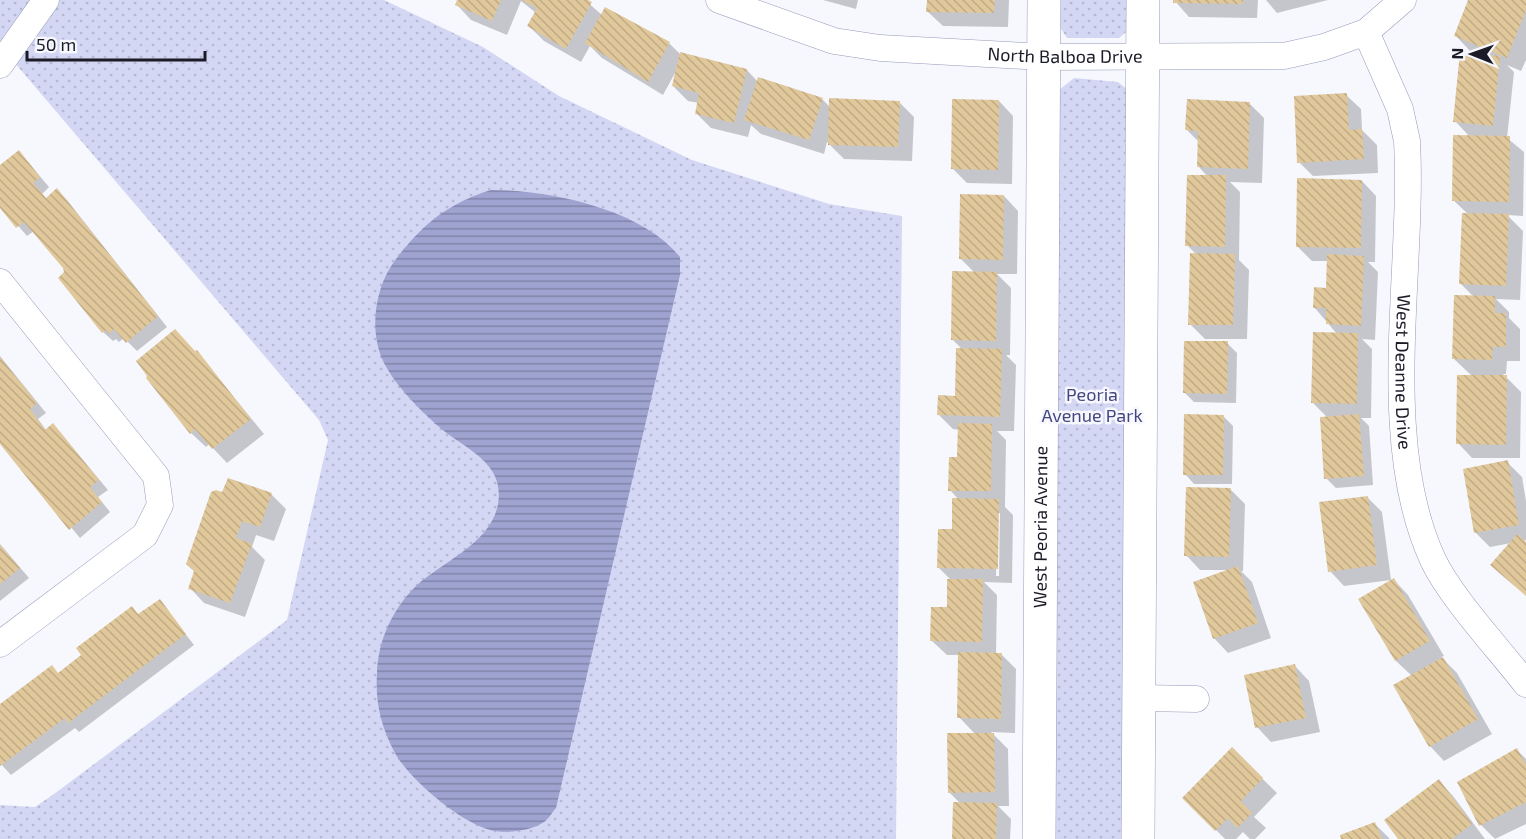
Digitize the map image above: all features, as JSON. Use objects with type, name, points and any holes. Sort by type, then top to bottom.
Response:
[{"type":"street","points":[[0,64],[46,0]]},
{"type":"street","name":"North Balboa Drive","points":[[719,0],[752,6],[834,41],[880,48],[1043,57],[1284,56],[1324,47],[1366,32],[1402,0]]},
{"type":"street","name":"West Peoria Avenue","points":[[1039,839],[1044,0]]},
{"type":"street","points":[[1138,839],[1143,0]]},
{"type":"street","name":"West Deanne Drive","points":[[1366,32],[1400,109],[1407,141],[1403,410],[1404,452],[1415,512],[1434,561],[1526,684]]},
{"type":"street","points":[[0,282],[156,476],[160,505],[146,535],[0,644]]},
{"type":"street","points":[[1140,698],[1196,699]]},
{"type":"green space","points":[[0,0],[384,0],[483,47],[559,96],[692,160],[829,204],[902,216],[896,839],[0,839],[0,805],[35,807],[287,620],[328,440],[319,420],[8,55],[0,65]]},
{"type":"green space","points":[[1057,0],[1132,0],[1126,32],[1119,38],[1067,38],[1058,24]]},
{"type":"green space","name":"Peoria Avenue Park","points":[[1074,78],[1118,82],[1128,90],[1126,839],[1051,839],[1059,90]]},
{"type":"shaded area","points":[[491,190],[515,191],[567,199],[619,215],[643,226],[663,240],[680,257],[680,275],[556,808],[539,825],[511,832],[490,830],[465,818],[437,799],[402,764],[386,734],[378,704],[377,684],[380,649],[393,616],[415,587],[464,551],[486,530],[498,504],[499,489],[495,477],[481,458],[431,419],[408,397],[389,372],[376,337],[376,309],[379,295],[389,270],[416,235],[449,208]]},
{"type":"building","points":[[457,0],[501,0],[492,21],[455,5]]},
{"type":"building","points":[[522,0],[588,0],[592,2],[566,49],[527,26],[537,8]]},
{"type":"building","points":[[927,0],[995,0],[994,13],[926,12]]},
{"type":"building","points":[[1173,0],[1243,0],[1243,4],[1173,3]]},
{"type":"building","points":[[1468,0],[1526,0],[1526,10],[1507,58],[1454,36]]},
{"type":"building","points":[[605,7],[670,42],[648,82],[585,43]]},
{"type":"building","points":[[680,52],[747,69],[734,123],[695,114],[699,93],[672,86]]},
{"type":"building","points":[[1460,52],[1500,56],[1493,126],[1453,122]]},
{"type":"building","points":[[758,77],[823,98],[809,140],[744,120]]},
{"type":"building","points":[[1347,93],[1349,130],[1362,129],[1364,159],[1297,163],[1294,96]]},
{"type":"building","points":[[829,98],[900,101],[898,147],[828,145]]},
{"type":"building","points":[[952,99],[999,100],[998,170],[951,169]]},
{"type":"building","points":[[1187,99],[1250,102],[1248,169],[1197,167],[1198,131],[1185,130]]},
{"type":"building","points":[[1453,135],[1510,136],[1509,202],[1452,201]]},
{"type":"building","points":[[19,150],[40,177],[33,183],[46,198],[57,188],[158,316],[126,343],[114,329],[109,334],[106,330],[102,333],[58,278],[64,272],[63,268],[24,222],[16,228],[0,208],[0,165]]},
{"type":"building","points":[[1187,175],[1226,175],[1225,247],[1185,246]]},
{"type":"building","points":[[1297,178],[1362,180],[1361,248],[1296,247]]},
{"type":"building","points":[[960,194],[1004,195],[1003,260],[959,259]]},
{"type":"building","points":[[1462,213],[1509,214],[1506,286],[1459,284]]},
{"type":"building","points":[[1190,253],[1235,254],[1233,325],[1188,325]]},
{"type":"building","points":[[1327,254],[1364,256],[1361,326],[1326,324],[1326,308],[1313,308],[1314,287],[1326,288]]},
{"type":"building","points":[[952,271],[997,272],[996,341],[951,340]]},
{"type":"building","points":[[1454,295],[1495,296],[1495,313],[1506,313],[1506,347],[1493,347],[1492,360],[1452,359]]},
{"type":"building","points":[[175,329],[195,351],[197,350],[251,419],[212,449],[195,429],[190,434],[146,378],[147,376],[136,361]]},
{"type":"building","points":[[1313,332],[1358,333],[1357,404],[1311,403]]},
{"type":"building","points":[[1184,341],[1228,341],[1227,394],[1183,393]]},
{"type":"building","points":[[956,348],[1002,349],[1000,417],[937,415],[938,395],[955,396]]},
{"type":"building","points":[[0,357],[37,403],[30,409],[45,430],[53,423],[99,480],[90,487],[102,502],[69,530],[0,444]]},
{"type":"building","points":[[1457,375],[1507,375],[1506,445],[1456,444]]},
{"type":"building","points":[[1184,414],[1224,415],[1223,475],[1183,475]]},
{"type":"building","points":[[1359,414],[1364,476],[1324,479],[1320,417]]},
{"type":"building","points":[[958,423],[992,424],[991,491],[948,491],[949,457],[957,457]]},
{"type":"building","points":[[1508,460],[1519,525],[1474,533],[1463,469]]},
{"type":"building","points":[[228,478],[272,493],[260,527],[242,521],[236,538],[252,544],[230,603],[188,589],[194,571],[186,564],[211,492],[216,490],[222,492]]},
{"type":"building","points":[[1186,487],[1231,488],[1229,557],[1184,556]]},
{"type":"building","points":[[1368,496],[1377,565],[1328,572],[1319,502]]},
{"type":"building","points":[[952,498],[999,499],[998,569],[937,568],[938,529],[952,529]]},
{"type":"building","points":[[1517,534],[1526,542],[1526,596],[1490,565]]},
{"type":"building","points":[[0,545],[20,568],[0,584]]},
{"type":"building","points":[[1238,566],[1258,623],[1213,639],[1193,582]]},
{"type":"building","points":[[1394,578],[1430,641],[1395,661],[1358,599]]},
{"type":"building","points":[[947,579],[983,579],[982,642],[930,641],[931,607],[947,607]]},
{"type":"building","points":[[160,599],[186,634],[68,723],[65,718],[0,766],[0,704],[52,665],[58,673],[81,655],[76,648],[132,606],[138,614]]},
{"type":"building","points":[[958,652],[1002,653],[1001,719],[957,718]]},
{"type":"building","points":[[1443,657],[1478,719],[1429,747],[1393,685]]},
{"type":"building","points":[[1295,664],[1306,718],[1255,728],[1244,675]]},
{"type":"building","points":[[947,733],[994,733],[995,792],[948,793]]},
{"type":"building","points":[[1232,747],[1263,778],[1241,801],[1252,813],[1237,828],[1228,818],[1215,831],[1182,798]]},
{"type":"building","points":[[1517,748],[1526,765],[1526,802],[1479,826],[1457,782]]},
{"type":"building","points":[[1439,779],[1472,824],[1452,839],[1398,839],[1384,820]]},
{"type":"building","points":[[953,802],[997,803],[996,839],[952,839]]},
{"type":"building","points":[[1375,822],[1382,839],[1341,839],[1340,835]]}]
